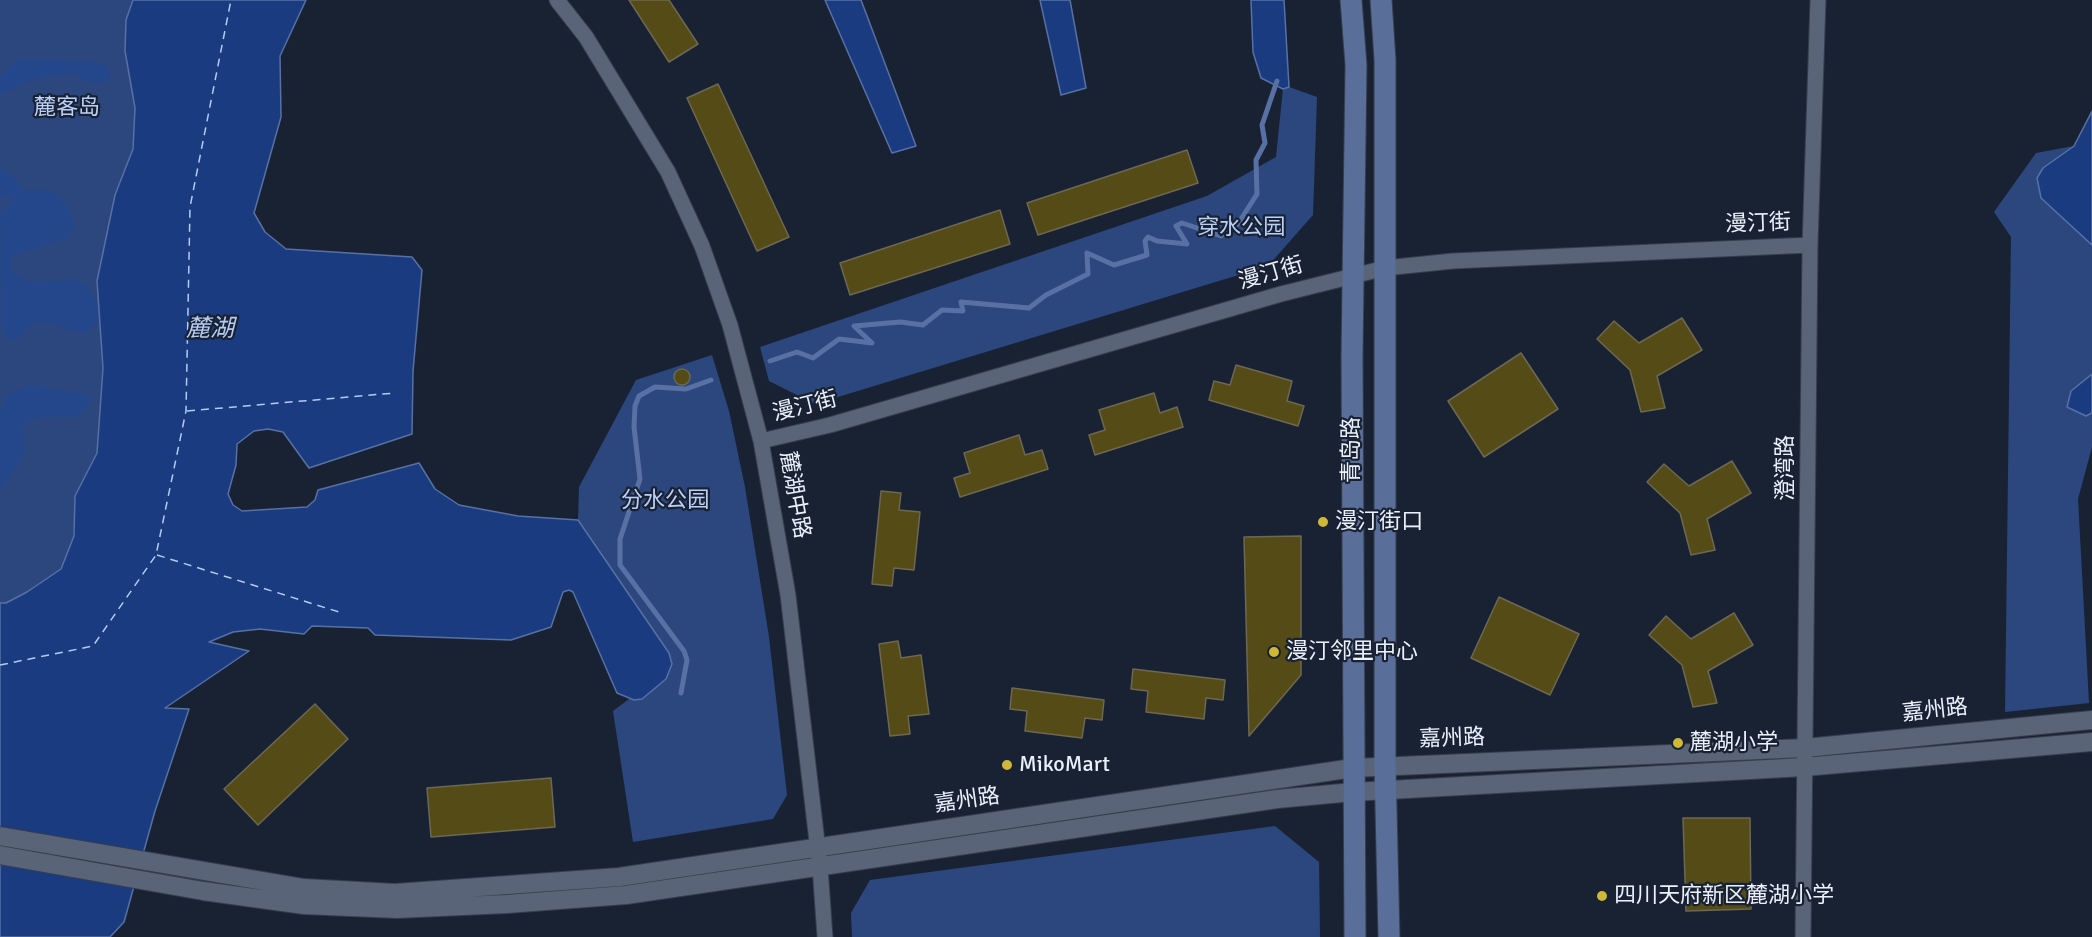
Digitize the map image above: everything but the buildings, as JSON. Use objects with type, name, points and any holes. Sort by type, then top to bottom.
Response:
[{"type":"main road","name":"青岛路","points":[[1351,0],[1356,65],[1353,768],[1355,937]]},
{"type":"main road","name":"青岛路","points":[[1381,0],[1385,60],[1385,765],[1389,937]]},
{"type":"street","name":"麓湖中路","points":[[557,0],[586,38],[632,109],[673,183],[702,246],[730,324],[761,441],[788,595],[818,847],[825,937]]},
{"type":"street","name":"澄湾路","points":[[1803,937],[1810,245],[1818,0]]},
{"type":"street","name":"漫汀街","points":[[761,441],[830,425],[1354,274],[1385,268],[1453,261],[1810,245]]},
{"type":"street","name":"嘉州路","points":[[0,836],[304,888],[395,893],[619,876],[1353,768],[1805,748],[2092,720]]},
{"type":"street","name":"嘉州路","points":[[0,855],[203,891],[304,905],[397,909],[627,895],[1277,799],[1386,790],[1804,768],[2092,742]]},
{"type":"green space","name":"麓客岛","points":[[0,0],[133,0],[126,21],[125,51],[135,108],[133,149],[115,195],[97,453],[75,496],[74,536],[61,569],[6,603],[0,603]]},
{"type":"green space","name":"穿水公园","points":[[1289,87],[1317,97],[1313,215],[1268,266],[815,404],[769,381],[760,347],[1207,196],[1276,157],[1283,89]]},
{"type":"green space","points":[[2074,146],[2092,148],[2092,447],[2078,499],[2089,703],[2005,712],[2011,237],[1994,212],[2036,153]]},
{"type":"green space","name":"分水公园","points":[[712,355],[729,411],[745,487],[769,637],[787,795],[773,819],[633,842],[613,711],[657,678],[578,520],[579,487],[636,380]]},
{"type":"green space","points":[[1275,826],[1319,862],[1320,937],[852,937],[851,913],[870,880]]},
{"type":"shaded area","points":[[18,59],[91,61],[103,64],[110,70],[109,81],[92,84],[74,74],[51,76],[29,81],[0,95],[0,77]]},
{"type":"shaded area","points":[[0,167],[18,181],[21,189],[52,191],[67,205],[75,225],[69,237],[9,257],[12,272],[30,282],[74,280],[85,285],[96,300],[100,311],[99,321],[86,333],[71,331],[51,323],[33,323],[19,338],[11,341],[2,330],[0,215],[16,198],[0,197]]},
{"type":"shaded area","points":[[31,385],[90,395],[90,403],[76,417],[38,417],[22,425],[24,456],[0,490],[0,411],[8,394]]},
{"type":"water","name":"麓湖","points":[[133,0],[306,0],[280,56],[281,117],[254,213],[265,232],[286,249],[412,257],[422,270],[413,371],[412,434],[309,468],[283,432],[268,429],[254,431],[237,444],[236,465],[228,494],[233,505],[242,511],[307,507],[315,500],[318,490],[419,463],[435,489],[459,505],[518,516],[578,520],[669,653],[672,664],[666,679],[642,699],[634,700],[617,693],[573,592],[569,590],[563,592],[551,627],[511,640],[375,635],[368,628],[312,626],[304,634],[260,629],[233,632],[209,642],[249,651],[165,708],[189,709],[155,811],[124,922],[110,937],[0,937],[0,603],[6,603],[27,592],[61,569],[74,536],[75,496],[97,453],[103,368],[97,281],[115,195],[133,149],[135,108],[125,51],[126,20]]},
{"type":"water","points":[[825,0],[861,0],[916,146],[892,153]]},
{"type":"water","points":[[1040,0],[1070,0],[1086,88],[1061,95]]},
{"type":"water","points":[[1251,0],[1284,0],[1289,87],[1283,89],[1261,78],[1253,52]]},
{"type":"water","points":[[2092,111],[2092,245],[2041,198],[2037,178],[2043,168],[2074,146]]},
{"type":"water","points":[[2092,374],[2092,413],[2086,416],[2067,407],[2071,391]]},
{"type":"waterway","points":[[770,361],[797,352],[813,358],[839,339],[872,343],[854,326],[900,322],[923,325],[942,310],[963,311],[961,302],[1029,308],[1046,295],[1088,274],[1087,253],[1114,265],[1147,255],[1145,241],[1148,237],[1157,241],[1187,244],[1176,226],[1182,223],[1221,236],[1238,224],[1257,194],[1256,160],[1265,143],[1262,125],[1277,81]]},
{"type":"waterway","points":[[681,693],[687,660],[684,651],[620,565],[620,539],[640,479],[634,427],[635,406],[639,396],[655,387],[686,389],[711,380]]},
{"type":"ferry route","points":[[0,665],[93,646],[156,555],[186,411],[190,207],[231,0]]},
{"type":"ferry route","points":[[187,411],[395,393]]},
{"type":"ferry route","points":[[157,555],[339,612]]},
{"type":"place","name":"漫汀街口","points":[[1323,522]]},
{"type":"place","name":"漫汀邻里中心","points":[[1274,652]]},
{"type":"place","name":"麓湖小学","points":[[1678,743]]},
{"type":"place","name":"MikoMart","points":[[1007,765]]},
{"type":"place","name":"四川天府新区麓湖小学","points":[[1602,896]]}]
